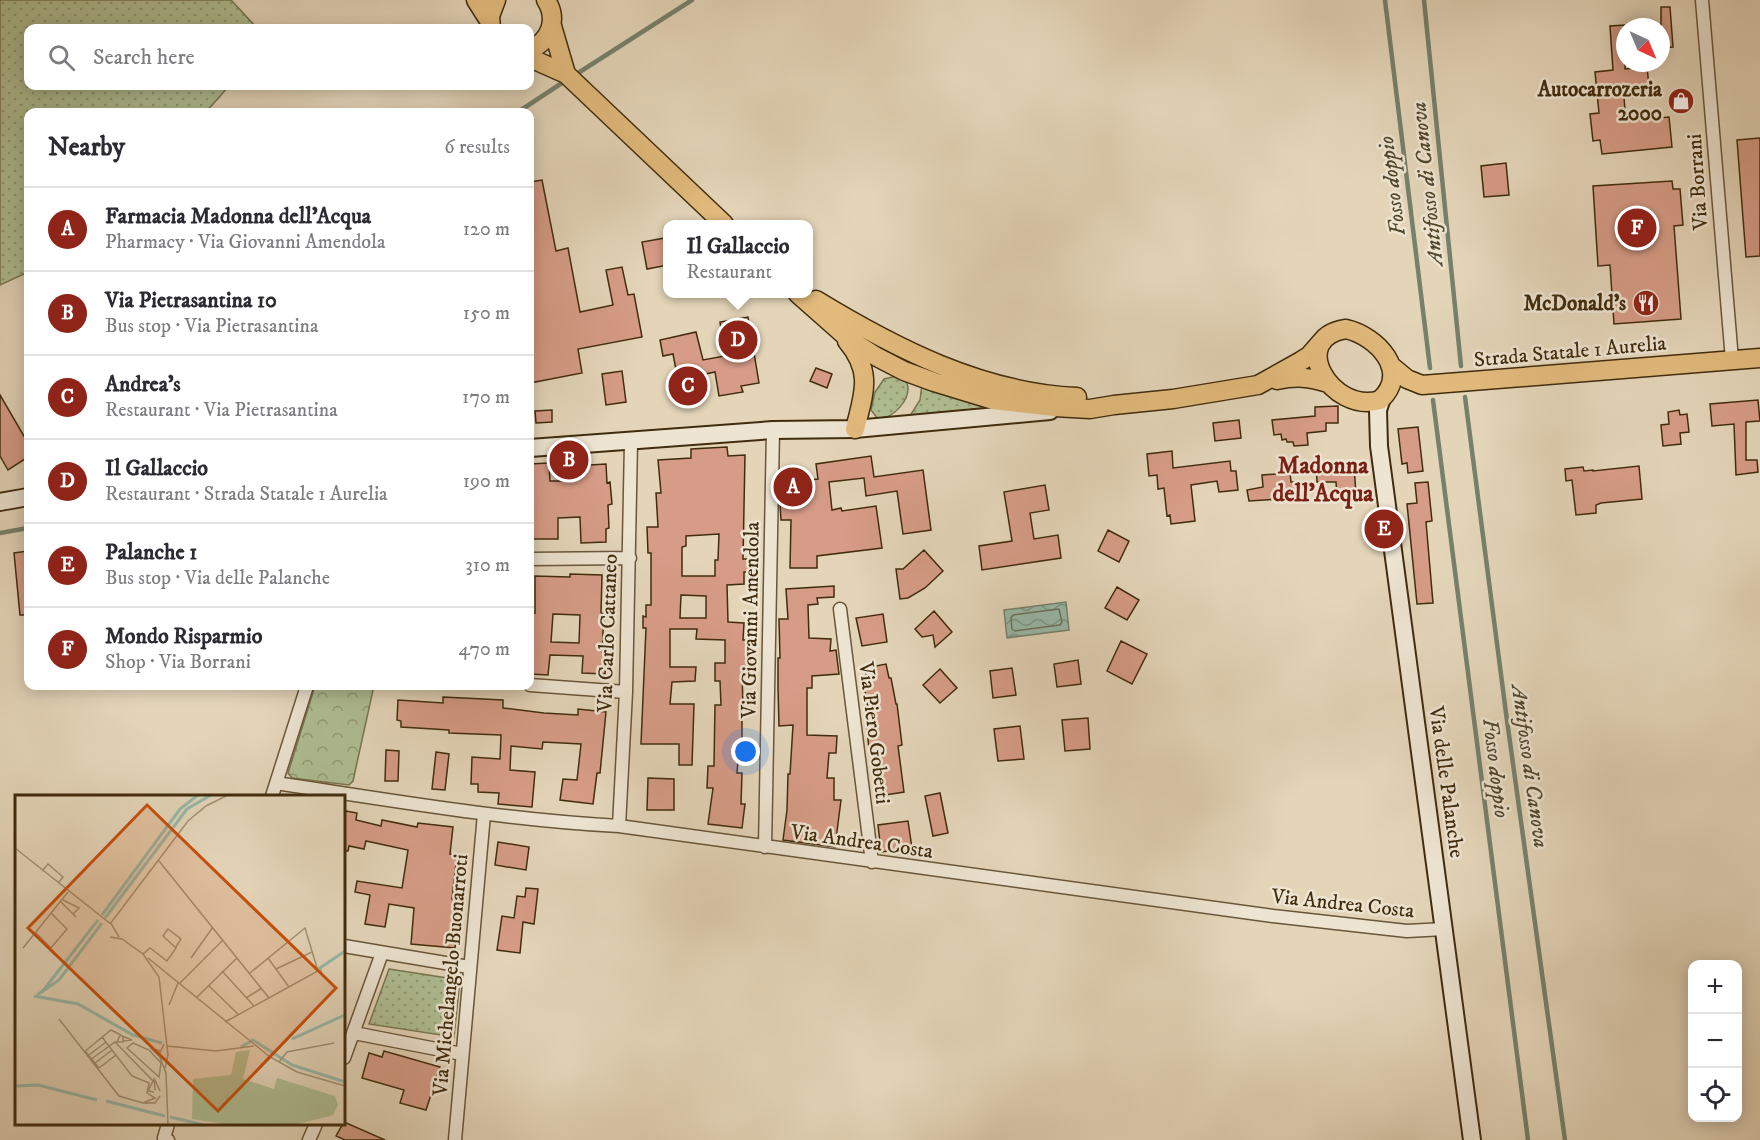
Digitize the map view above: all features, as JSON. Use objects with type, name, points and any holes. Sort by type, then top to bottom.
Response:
[{"type":"main road","points":[[476,0],[489,24]]},
{"type":"main road","points":[[490,24],[491,11],[496,0]]},
{"type":"main road","points":[[546,0],[551,10],[552,26],[566,74]]},
{"type":"main road","points":[[534,47],[544,41],[552,26]]},
{"type":"main road","points":[[534,60],[566,74],[719,220]]},
{"type":"main road","points":[[802,298],[850,340],[877,357],[933,382],[993,400],[1081,409]]},
{"type":"main road","points":[[812,298],[865,330],[928,360],[983,380],[1062,396],[1162,400]]},
{"type":"main road","points":[[835,327],[855,350],[864,370],[864,394],[855,429]]},
{"type":"main road","points":[[1258,385],[1309,356],[1323,340],[1335,331],[1346,329],[1356,331],[1373,340],[1385,354],[1390,365],[1391,386],[1384,396],[1371,402],[1355,400],[1345,397],[1328,383],[1319,368],[1318,360],[1319,346],[1323,340]]},
{"type":"main road","name":"Strada Statale 1 Aurelia","points":[[1384,396],[1422,385],[1760,358]]},
{"type":"main road","points":[[1390,365],[1407,379],[1422,385]]},
{"type":"main road","points":[[534,448],[773,430],[855,429],[1081,409],[1162,400],[1299,376],[1328,383]]},
{"type":"main road","name":"Via delle Palanche","points":[[1384,396],[1378,410],[1378,431],[1472,1140]]},
{"type":"main road","name":"Via delle Palanche","points":[[1355,400],[1371,416],[1378,431]]},
{"type":"main road","points":[[0,502],[24,498]]},
{"type":"street","name":"Via Borrani","points":[[1702,0],[1732,360]]},
{"type":"street","name":"Via Giovanni Amendola","points":[[765,847],[773,430]]},
{"type":"street","name":"Via Carlo Cattaneo","points":[[619,826],[626,692],[631,442]]},
{"type":"street","points":[[534,559],[630,558]]},
{"type":"street","name":"Via Piero Gobetti","points":[[840,609],[872,862]]},
{"type":"street","points":[[534,686],[626,692]]},
{"type":"street","points":[[272,795],[305,690]]},
{"type":"street","name":"Via Andrea Costa","points":[[276,783],[483,814],[549,822],[619,826],[1273,916],[1407,931],[1444,929]]},
{"type":"street","name":"Via Michelangelo Buonarroti","points":[[455,1140],[483,814]]},
{"type":"street","points":[[345,945],[469,967]]},
{"type":"street","points":[[345,1056],[382,953]]},
{"type":"street","points":[[354,1033],[462,1054]]},
{"type":"street","points":[[168,1125],[164,1137],[168,1140]]},
{"type":"street","points":[[309,1140],[316,1125]]},
{"type":"green space","points":[[0,0],[231,0],[253,24],[24,24],[24,90],[225,90],[210,108],[24,108],[24,274],[0,285]]},
{"type":"green space","points":[[897,376],[907,383],[907,395],[896,411],[878,419],[871,410],[875,392],[884,379]]},
{"type":"green space","points":[[922,384],[1003,408],[908,419],[920,400]]},
{"type":"green space","points":[[314,690],[373,690],[353,781],[349,785],[292,778],[288,773]]},
{"type":"green space","points":[[389,969],[460,980],[454,1037],[369,1024]]},
{"type":"water","points":[[1066,602],[1069,630],[1007,638],[1004,610]]},
{"type":"building","points":[[1661,7],[1670,7],[1673,47],[1670,47],[1670,18],[1661,18]]},
{"type":"building","points":[[1610,26],[1616,26],[1616,72],[1648,72],[1650,96],[1624,98],[1626,121],[1669,117],[1672,147],[1602,154],[1600,140],[1593,141],[1590,114],[1599,113],[1595,72],[1613,70]]},
{"type":"building","points":[[1760,138],[1760,256],[1746,257],[1737,140]]},
{"type":"building","points":[[1506,163],[1509,195],[1484,197],[1481,166]]},
{"type":"building","points":[[542,180],[556,251],[568,248],[580,312],[613,305],[606,270],[622,267],[628,295],[634,294],[642,337],[578,349],[582,373],[534,382],[534,181]]},
{"type":"building","points":[[1672,181],[1673,189],[1680,189],[1683,225],[1674,226],[1681,319],[1614,324],[1610,265],[1598,266],[1593,186]]},
{"type":"building","points":[[663,238],[663,266],[647,269],[642,242]]},
{"type":"building","points":[[748,317],[759,383],[741,386],[743,392],[719,396],[715,372],[678,380],[673,354],[663,356],[660,340],[696,332],[703,360],[725,356],[720,322]]},
{"type":"building","points":[[816,368],[832,374],[827,388],[810,381]]},
{"type":"building","points":[[622,371],[626,402],[606,405],[602,374]]},
{"type":"building","points":[[0,395],[24,436],[24,460],[8,470],[0,456]]},
{"type":"building","points":[[1758,400],[1760,421],[1746,422],[1746,460],[1757,460],[1758,472],[1736,475],[1734,424],[1712,426],[1710,404]]},
{"type":"building","points":[[1338,406],[1338,423],[1326,423],[1326,431],[1307,433],[1308,445],[1294,446],[1293,442],[1282,440],[1281,434],[1274,435],[1272,420],[1315,416],[1315,407]]},
{"type":"building","points":[[552,410],[552,422],[536,423],[535,411]]},
{"type":"building","points":[[1679,410],[1680,415],[1687,414],[1689,432],[1680,433],[1681,444],[1663,446],[1661,425],[1669,424],[1668,412]]},
{"type":"building","points":[[1239,420],[1241,438],[1215,441],[1213,423]]},
{"type":"building","points":[[1418,427],[1423,471],[1408,473],[1407,463],[1402,464],[1398,429]]},
{"type":"building","points":[[727,447],[728,456],[745,455],[743,559],[748,559],[748,572],[744,572],[744,584],[727,585],[728,622],[744,623],[743,640],[750,640],[751,671],[742,671],[742,747],[739,747],[737,773],[742,773],[741,804],[745,804],[742,828],[708,824],[713,788],[707,788],[708,766],[714,766],[715,705],[721,705],[720,681],[715,681],[715,663],[725,663],[725,640],[696,639],[697,629],[670,629],[670,667],[696,667],[695,681],[672,682],[670,704],[694,704],[692,765],[679,765],[679,744],[641,744],[646,628],[643,628],[643,616],[646,617],[646,605],[651,605],[651,553],[648,553],[647,527],[658,527],[656,493],[661,493],[658,460],[691,458],[691,449]],"holes":[[[719,534],[715,576],[682,576],[682,547],[686,546],[686,536]],[[681,595],[706,596],[706,618],[680,618]]]},
{"type":"building","points":[[1172,451],[1173,468],[1230,461],[1231,471],[1236,471],[1238,490],[1219,492],[1217,481],[1191,485],[1195,521],[1171,524],[1170,515],[1167,516],[1164,488],[1158,489],[1157,475],[1149,476],[1147,454]]},
{"type":"building","points":[[871,456],[874,477],[923,470],[931,530],[903,534],[897,491],[866,496],[864,478],[829,482],[832,510],[841,508],[842,511],[876,506],[882,548],[817,556],[817,568],[790,568],[791,520],[781,520],[780,504],[785,504],[783,482],[818,479],[816,464]]},
{"type":"building","points":[[549,463],[550,481],[574,481],[573,466],[606,464],[607,483],[610,482],[612,504],[608,505],[609,528],[606,529],[606,542],[581,543],[580,517],[558,518],[558,539],[534,539],[534,464]]},
{"type":"building","points":[[1354,465],[1356,495],[1337,496],[1336,482],[1317,482],[1316,467]]},
{"type":"building","points":[[1639,466],[1642,499],[1601,503],[1596,505],[1596,513],[1576,515],[1572,480],[1566,481],[1565,469],[1583,467],[1584,471],[1593,471]]},
{"type":"building","points":[[1290,473],[1291,482],[1295,482],[1296,498],[1249,501],[1247,490],[1263,487],[1262,475]]},
{"type":"building","points":[[1428,482],[1432,521],[1426,522],[1433,603],[1417,604],[1407,504],[1417,503],[1415,483]]},
{"type":"building","points":[[1045,485],[1049,510],[1030,513],[1034,539],[1058,535],[1061,558],[982,570],[979,546],[1012,541],[1004,492]]},
{"type":"building","points":[[1108,530],[1129,541],[1119,562],[1098,551]]},
{"type":"building","points":[[924,550],[943,571],[925,588],[908,598],[900,599],[896,569],[903,569]]},
{"type":"building","points":[[24,552],[24,615],[20,615],[14,553]]},
{"type":"building","points":[[602,575],[601,613],[604,614],[602,652],[606,652],[605,674],[582,673],[583,656],[550,655],[548,675],[534,674],[535,576]],"holes":[[[553,614],[580,615],[579,643],[551,642]]]},
{"type":"building","points":[[834,586],[834,597],[817,598],[818,604],[808,605],[809,638],[831,639],[830,651],[836,650],[839,674],[812,676],[812,688],[807,688],[807,735],[837,736],[836,753],[829,753],[827,778],[834,778],[834,800],[841,800],[835,847],[783,840],[793,725],[779,726],[778,688],[779,619],[788,619],[786,589]]},
{"type":"building","points":[[1117,587],[1139,600],[1127,620],[1105,608]]},
{"type":"building","points":[[934,611],[952,632],[935,647],[933,635],[922,637],[915,629]]},
{"type":"building","points":[[883,614],[887,642],[862,646],[856,618]]},
{"type":"building","points":[[1121,641],[1147,654],[1132,684],[1107,671]]},
{"type":"building","points":[[1078,660],[1081,684],[1057,687],[1054,664]]},
{"type":"building","points":[[886,664],[897,704],[902,745],[898,746],[904,792],[879,796],[872,749],[869,749],[866,719],[870,719],[864,686],[868,685],[865,668]]},
{"type":"building","points":[[1012,668],[1016,695],[993,698],[990,671]]},
{"type":"building","points":[[940,669],[957,688],[940,703],[923,685]]},
{"type":"building","points":[[443,697],[503,700],[503,708],[544,713],[578,715],[578,709],[606,712],[600,773],[597,773],[593,804],[560,800],[563,779],[577,780],[581,744],[543,742],[542,749],[511,746],[510,770],[535,772],[532,807],[498,804],[499,793],[478,792],[478,784],[471,784],[472,757],[500,759],[501,735],[449,733],[449,730],[401,727],[401,721],[397,720],[398,700],[443,703]]},
{"type":"building","points":[[1088,718],[1090,749],[1065,751],[1062,720]]},
{"type":"building","points":[[1020,726],[1024,759],[998,761],[994,729]]},
{"type":"building","points":[[386,750],[399,751],[398,781],[385,781]]},
{"type":"building","points":[[436,752],[449,754],[445,790],[432,789]]},
{"type":"building","points":[[648,778],[674,779],[674,810],[647,810]]},
{"type":"building","points":[[940,793],[948,833],[933,836],[925,796]]},
{"type":"building","points":[[346,811],[357,813],[356,820],[381,826],[382,820],[417,827],[418,823],[453,827],[450,854],[457,855],[452,899],[460,899],[455,948],[411,944],[414,908],[389,904],[385,927],[365,924],[370,895],[355,892],[357,881],[402,888],[408,850],[366,841],[364,849],[349,846],[348,851],[345,851]]},
{"type":"building","points":[[908,821],[912,848],[881,852],[878,825]]},
{"type":"building","points":[[498,842],[529,847],[526,870],[495,865]]},
{"type":"building","points":[[526,888],[538,889],[534,924],[523,922],[520,953],[497,950],[502,916],[514,918],[517,896],[525,897]]},
{"type":"building","points":[[384,1051],[440,1067],[426,1110],[400,1103],[404,1090],[362,1078],[369,1053],[382,1057]]},
{"type":"building","points":[[345,1122],[385,1140],[345,1140],[336,1136]]},
{"type":"waterway","points":[[575,75],[692,0]]},
{"type":"waterway","name":"Fosso doppio","points":[[1385,0],[1430,368]]},
{"type":"waterway","name":"Antifosso di Canova","points":[[1424,0],[1461,366]]},
{"type":"waterway","points":[[524,108],[565,81]]},
{"type":"waterway","name":"Antifosso di Canova","points":[[1465,397],[1565,1140]]},
{"type":"waterway","name":"Fosso doppio","points":[[1433,400],[1528,1140]]},
{"type":"waterway","points":[[0,533],[24,529]]},
{"type":"place","name":"Autocarrozeria 2000","points":[[1681,101]]},
{"type":"place","name":"Mondo Risparmio","points":[[1637,228]]},
{"type":"place","name":"McDonald's","points":[[1646,303]]},
{"type":"place","name":"Il Gallaccio","points":[[738,340]]},
{"type":"place","name":"Andrea's","points":[[688,386]]},
{"type":"place","name":"Via Pietrasantina 10","points":[[569,460]]},
{"type":"place","name":"Farmacia Madonna dell'Acqua","points":[[793,487]]},
{"type":"place","name":"Palanche 1","points":[[1384,529]]},
{"type":"district","name":"Madonna dell'Acqua","points":[[1323,479]]}]
